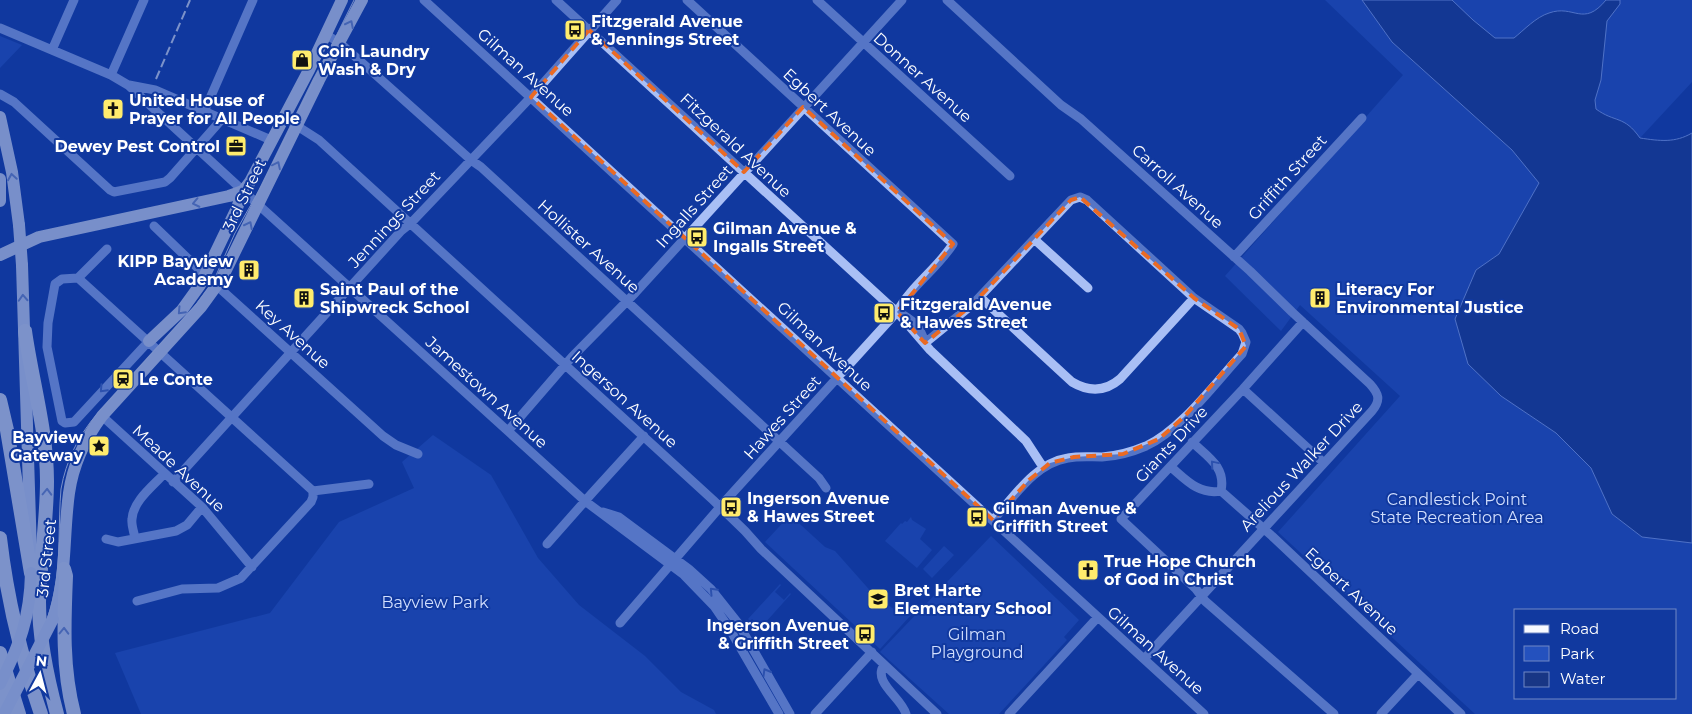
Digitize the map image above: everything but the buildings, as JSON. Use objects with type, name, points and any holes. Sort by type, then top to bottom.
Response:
[{"type":"highway","points":[[25,331],[46,457],[47,491],[40,587],[40,618],[46,670],[57,714]]},
{"type":"highway","points":[[0,400],[7,430],[31,573]]},
{"type":"highway","points":[[0,538],[6,584],[15,627],[26,670],[41,714]]},
{"type":"highway","points":[[64,569],[66,576],[64,659],[74,714]]},
{"type":"highway","points":[[0,653],[18,714]]},
{"type":"highway","points":[[0,690],[8,714]]},
{"type":"main road","name":"3rd Street","points":[[149,341],[182,310],[205,275],[237,208],[243,190],[250,182],[309,70],[342,0]]},
{"type":"main road","name":"3rd Street","points":[[4,714],[53,619],[58,605],[64,569],[72,478],[89,435],[102,416],[201,307],[217,286],[259,205],[319,80],[362,0]]},
{"type":"main road","points":[[0,117],[12,172],[19,225],[25,331],[24,363],[32,536],[30,602],[24,632],[0,684]]},
{"type":"main road","points":[[0,179],[0,202]]},
{"type":"main road","points":[[0,255],[39,237],[229,196],[243,190]]},
{"type":"street","points":[[52,50],[74,0]]},
{"type":"street","points":[[111,76],[144,0]]},
{"type":"street","points":[[204,112],[253,0]]},
{"type":"street","name":"Gilman Avenue","points":[[424,0],[1204,714]]},
{"type":"street","name":"Fitzgerald Avenue","points":[[556,0],[897,312],[931,351],[1026,441],[1043,467]]},
{"type":"street","name":"Jennings Street","points":[[173,482],[401,231],[411,223],[531,97],[617,0]]},
{"type":"street","name":"Egbert Avenue","points":[[687,0],[952,244]]},
{"type":"street","name":"Donner Avenue","points":[[817,0],[1010,176]]},
{"type":"street","name":"Ingalls Street","points":[[508,432],[566,365],[685,238],[902,0]]},
{"type":"street","name":"Carroll Avenue","points":[[947,0],[1061,105],[1081,119],[1234,257],[1370,384],[1377,394],[1378,403]]},
{"type":"street","name":"Jamestown Avenue","points":[[0,28],[128,85],[585,501],[597,510],[619,517],[711,589],[730,612],[790,714]]},
{"type":"street","name":"Hollister Avenue","points":[[325,34],[340,43],[481,167],[819,478],[826,488]]},
{"type":"street","points":[[128,85],[155,90],[271,140]]},
{"type":"street","points":[[0,94],[14,102],[110,190],[119,192],[165,182],[222,120]]},
{"type":"street","name":"Ingerson Avenue","points":[[283,117],[319,140],[411,223],[644,436],[937,714]]},
{"type":"street","name":"Griffith Street","points":[[1234,257],[1362,118]]},
{"type":"street","points":[[925,343],[970,308],[1071,200],[1076,198],[1084,198],[1194,298],[1238,329],[1246,342],[1242,354],[1184,417],[1158,440],[1123,454],[1065,458],[1043,467],[993,520]]},
{"type":"street","name":"Key Avenue","points":[[154,226],[290,353],[383,436],[396,445],[418,454]]},
{"type":"street","points":[[1034,239],[1088,288]]},
{"type":"street","name":"Hawes Street","points":[[620,623],[720,507],[897,312],[903,302],[945,255],[952,244]]},
{"type":"street","points":[[107,249],[78,278],[62,279],[55,284],[47,338],[60,416],[65,423],[74,422],[149,341]]},
{"type":"street","points":[[78,278],[312,491],[313,497],[311,502],[241,578],[218,588],[182,589],[137,600]]},
{"type":"street","points":[[980,297],[1072,382],[1092,390],[1107,388],[1120,379],[1194,298]]},
{"type":"street","name":"Giants Drive","points":[[1202,597],[1196,589],[1121,519],[1303,322]]},
{"type":"street","points":[[1243,389],[1324,463]]},
{"type":"street","name":"Arelious Walker Drive","points":[[1144,659],[1378,403]]},
{"type":"street","name":"Meade Avenue","points":[[102,416],[202,507],[252,567]]},
{"type":"street","points":[[548,544],[644,436]]},
{"type":"street","points":[[1171,467],[1194,487],[1204,492],[1213,493],[1221,491],[1222,475],[1216,465],[1192,442]]},
{"type":"street","points":[[135,538],[131,520],[133,511],[137,503],[164,474]]},
{"type":"street","points":[[312,491],[369,484]]},
{"type":"street","name":"Egbert Avenue","points":[[1221,491],[1272,536],[1461,714]]},
{"type":"street","points":[[106,539],[118,542],[176,531],[188,526],[202,507]]},
{"type":"street","name":"Jamestown Avenue","points":[[673,561],[721,617],[778,714]]},
{"type":"street","points":[[1202,597],[1334,714]]},
{"type":"street","points":[[1009,714],[1098,617]]},
{"type":"street","points":[[815,714],[872,652]]},
{"type":"street","points":[[884,665],[881,672],[883,681],[889,691],[903,704],[906,714]]},
{"type":"street","points":[[1382,714],[1418,674]]},
{"type":"highlighted area","points":[[589,30],[744,172],[803,107],[953,244],[897,312],[925,343],[973,304],[1071,200],[1080,197],[1194,298],[1239,329],[1246,346],[1184,417],[1159,439],[1123,454],[1074,457],[1050,463],[1029,480],[993,520],[531,97]]},
{"type":"green space","name":"Candlestick Point State Recreation Area","points":[[1325,0],[1362,0],[1392,42],[1512,150],[1539,183],[1499,255],[1476,270],[1501,396],[1556,433],[1591,468],[1612,514],[1642,537],[1692,543],[1692,714],[1475,714],[1278,532],[1400,396],[1300,305],[1281,331],[1225,276],[1403,75]]},
{"type":"green space","points":[[1447,0],[1692,0],[1692,82],[1640,138],[1585,130]]},
{"type":"green space","points":[[0,36],[22,45],[0,68]]},
{"type":"green space","name":"Bayview Park","points":[[433,435],[491,475],[538,558],[579,605],[645,656],[681,692],[714,710],[716,714],[141,714],[115,653],[270,613],[339,522],[414,488],[402,462]]},
{"type":"green space","points":[[790,515],[825,547],[835,551],[874,595],[895,610],[904,609],[911,615],[880,649],[765,542]]},
{"type":"green space","points":[[911,517],[912,520],[926,529],[920,539],[932,550],[917,568],[885,541],[901,523],[907,522]]},
{"type":"green space","name":"Gilman Playground","points":[[991,536],[1079,620],[1064,637],[1067,640],[999,714],[949,714],[880,652]]},
{"type":"green space","points":[[944,546],[954,555],[932,578],[923,569]]},
{"type":"green space","points":[[780,584],[775,592],[784,600],[791,594],[755,634],[753,632],[759,625],[752,619],[750,621],[748,619]]},
{"type":"water","points":[[1362,0],[1452,0],[1495,38],[1514,38],[1535,21],[1549,13],[1565,11],[1578,14],[1591,13],[1606,0],[1620,0],[1620,4],[1607,21],[1601,80],[1595,100],[1596,109],[1624,122],[1640,138],[1667,140],[1680,138],[1692,133],[1692,543],[1642,537],[1612,514],[1591,468],[1556,433],[1501,396],[1468,364],[1455,319],[1476,270],[1499,254],[1539,183],[1512,150],[1392,42]]},
{"type":"tram line","points":[[0,712],[39,640],[50,609],[58,568],[61,489],[74,449],[84,431],[97,414],[194,307],[213,282],[235,233],[262,185],[354,0]]},
{"type":"railway","points":[[156,79],[190,0]]},
{"type":"place","name":"Fitzgerald Avenue & Jennings Street","points":[[575,30]]},
{"type":"place","name":"Coin Laundry Wash & Dry","points":[[302,60]]},
{"type":"place","name":"United House of Prayer for All People","points":[[113,109]]},
{"type":"place","name":"Dewey Pest Control","points":[[236,146]]},
{"type":"place","name":"Gilman Avenue & Ingalls Street","points":[[697,237]]},
{"type":"place","name":"KIPP Bayview Academy","points":[[249,270]]},
{"type":"place","name":"Saint Paul of the Shipwreck School","points":[[304,298]]},
{"type":"place","name":"Literacy For Environmental Justice","points":[[1320,298]]},
{"type":"place","name":"Fitzgerald Avenue & Hawes Street","points":[[884,313]]},
{"type":"place","name":"Le Conte","points":[[123,379]]},
{"type":"place","name":"Bayview Gateway","points":[[99,446]]},
{"type":"place","name":"Ingerson Avenue & Hawes Street","points":[[731,507]]},
{"type":"place","name":"Gilman Avenue & Griffith Street","points":[[977,517]]},
{"type":"place","name":"True Hope Church of God in Christ","points":[[1088,570]]},
{"type":"place","name":"Bret Harte Elementary School","points":[[878,599]]},
{"type":"place","name":"Ingerson Avenue & Griffith Street","points":[[865,634]]}]
